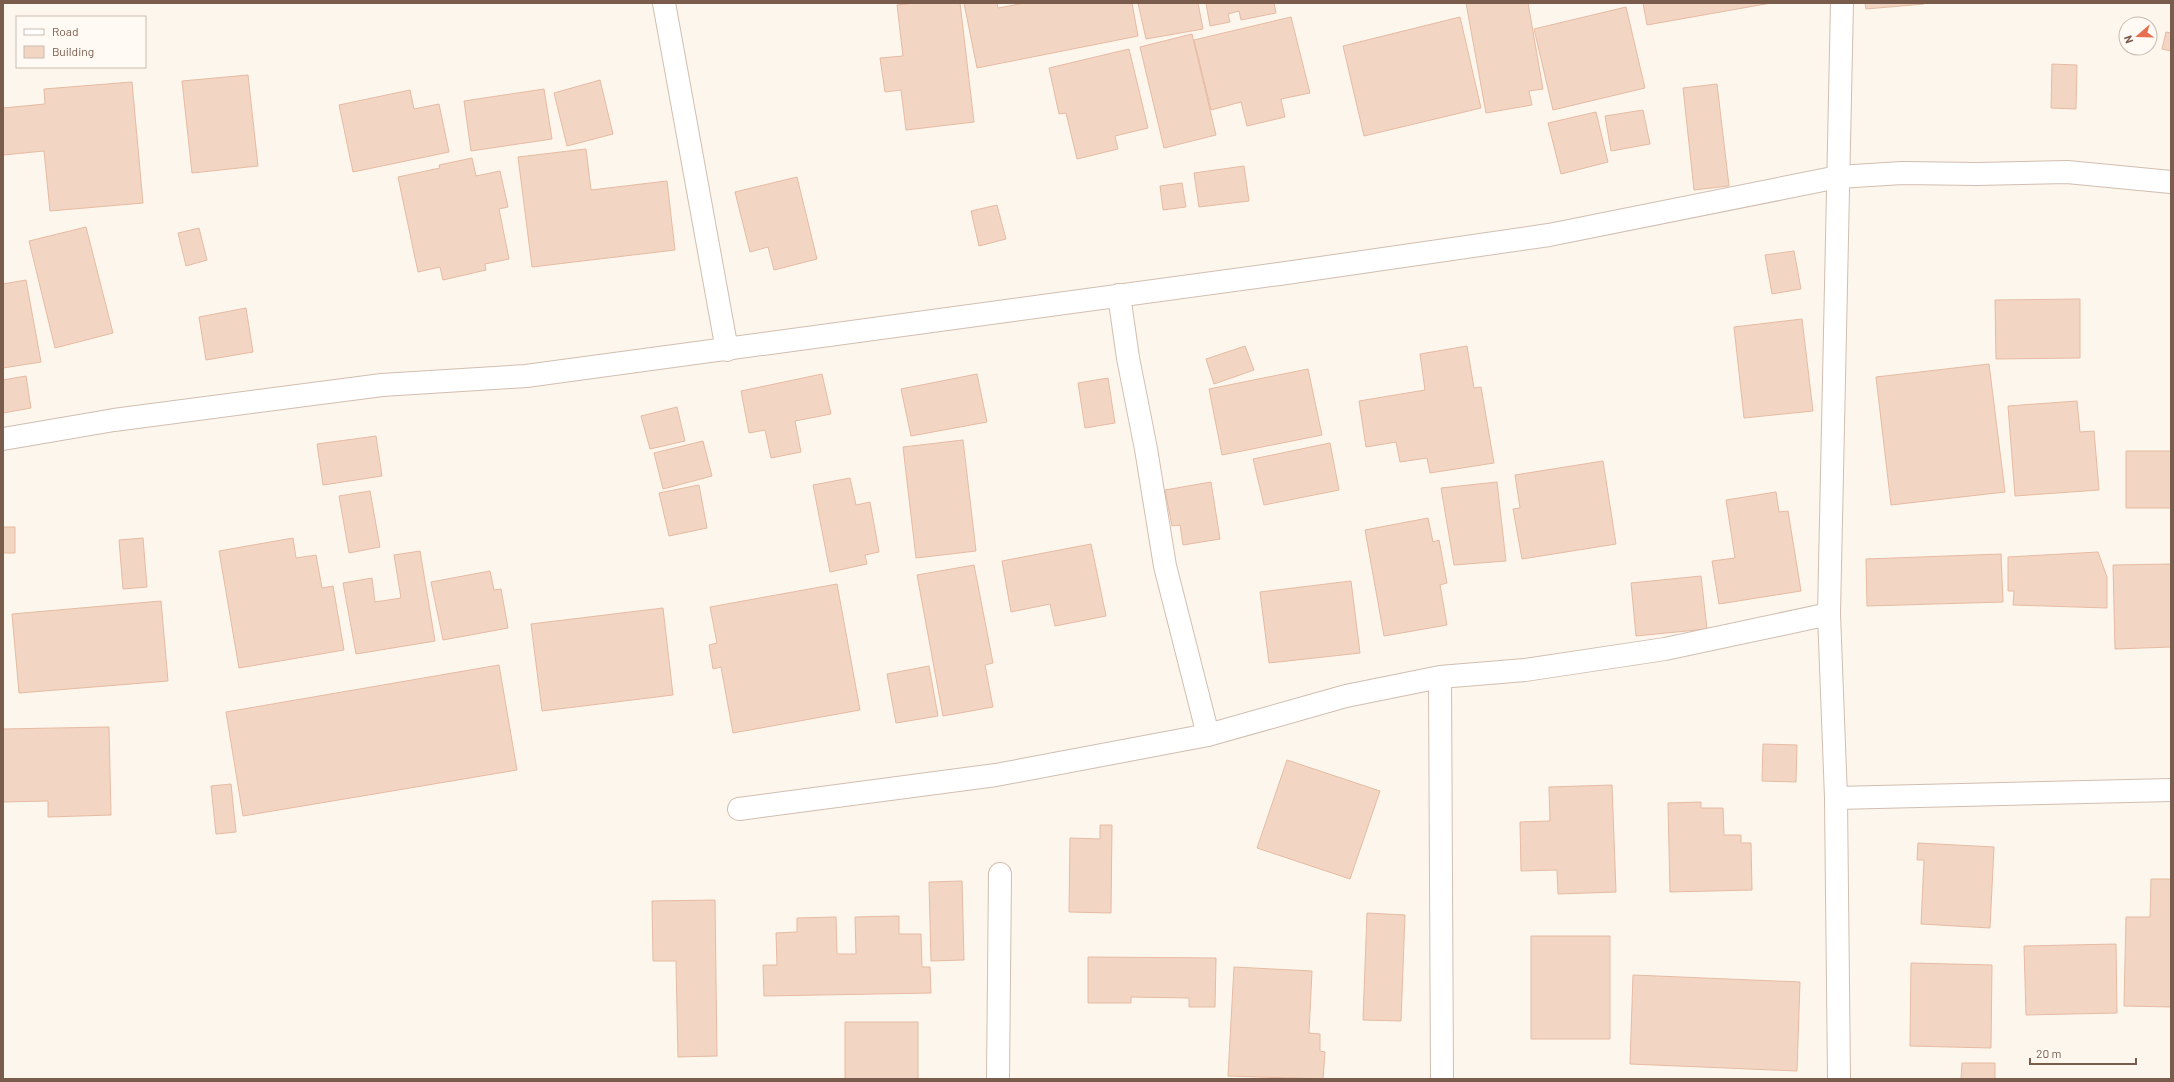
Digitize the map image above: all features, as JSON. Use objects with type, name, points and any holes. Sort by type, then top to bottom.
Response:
[{"type":"street","points":[[664,3],[727,350]]},
{"type":"street","points":[[1839,1079],[1836,798],[1829,614],[1842,3]]},
{"type":"street","points":[[3,440],[114,420],[382,385],[526,376],[727,350],[1549,235],[1838,177],[1902,173],[1977,174],[2067,172],[2171,182]]},
{"type":"street","points":[[1119,295],[1128,358],[1146,449],[1165,566],[1208,735]]},
{"type":"street","points":[[739,809],[996,775],[1208,735],[1346,696],[1440,676],[1525,670],[1665,649],[1829,614]]},
{"type":"street","points":[[1440,676],[1442,1079]]},
{"type":"street","points":[[1836,798],[2171,790]]},
{"type":"street","points":[[998,1079],[1000,874]]},
{"type":"building","points":[[915,3],[960,3],[974,122],[906,130],[901,90],[885,92],[880,58],[903,56],[897,5]]},
{"type":"building","points":[[964,3],[997,3],[998,8],[1025,3],[1132,3],[1138,36],[977,68]]},
{"type":"building","points":[[1138,3],[1198,3],[1203,29],[1146,39]]},
{"type":"building","points":[[1206,3],[1274,3],[1276,13],[1241,20],[1239,11],[1228,14],[1230,22],[1210,26]]},
{"type":"building","points":[[1466,3],[1528,3],[1543,89],[1529,91],[1532,105],[1486,113]]},
{"type":"building","points":[[1643,3],[1771,3],[1647,25]]},
{"type":"building","points":[[1865,3],[1924,3],[1924,4],[1866,9]]},
{"type":"building","points":[[1626,7],[1645,88],[1553,110],[1534,29]]},
{"type":"building","points":[[1291,17],[1310,93],[1281,99],[1285,117],[1247,126],[1241,102],[1211,110],[1194,40]]},
{"type":"building","points":[[1460,17],[1481,108],[1364,136],[1343,46]]},
{"type":"building","points":[[2166,32],[2171,33],[2171,51],[2162,49]]},
{"type":"building","points":[[1192,34],[1216,135],[1164,148],[1140,47]]},
{"type":"building","points":[[1129,49],[1148,128],[1115,136],[1118,149],[1077,159],[1066,113],[1059,114],[1049,68]]},
{"type":"building","points":[[2052,64],[2077,65],[2076,109],[2051,108]]},
{"type":"building","points":[[248,75],[258,166],[192,173],[182,81]]},
{"type":"building","points":[[600,80],[613,134],[567,146],[554,93]]},
{"type":"building","points":[[132,82],[143,203],[50,211],[44,151],[3,155],[3,108],[45,104],[44,89]]},
{"type":"building","points":[[1717,84],[1729,186],[1694,190],[1683,88]]},
{"type":"building","points":[[544,89],[552,139],[471,151],[464,101]]},
{"type":"building","points":[[410,90],[414,109],[439,104],[449,152],[353,172],[339,105]]},
{"type":"building","points":[[1643,110],[1650,144],[1611,151],[1605,116]]},
{"type":"building","points":[[1596,112],[1608,162],[1561,174],[1548,123]]},
{"type":"building","points":[[586,149],[591,190],[667,181],[675,250],[532,267],[518,157]]},
{"type":"building","points":[[472,158],[476,176],[500,171],[508,207],[499,209],[509,259],[485,264],[486,270],[443,280],[440,267],[418,272],[398,177],[440,168],[439,165]]},
{"type":"building","points":[[1244,166],[1249,201],[1199,207],[1194,173]]},
{"type":"building","points":[[797,177],[817,259],[774,270],[768,247],[750,252],[735,192]]},
{"type":"building","points":[[1182,183],[1186,207],[1163,210],[1160,186]]},
{"type":"building","points":[[997,205],[1006,239],[979,246],[971,211]]},
{"type":"building","points":[[86,227],[113,333],[55,348],[29,241]]},
{"type":"building","points":[[199,228],[207,260],[186,266],[178,233]]},
{"type":"building","points":[[1794,251],[1801,289],[1772,294],[1765,255]]},
{"type":"building","points":[[26,280],[41,362],[3,368],[3,284]]},
{"type":"building","points":[[2080,299],[2080,358],[1996,359],[1995,300]]},
{"type":"building","points":[[246,308],[253,352],[206,360],[199,317]]},
{"type":"building","points":[[1802,319],[1813,411],[1744,418],[1734,327]]},
{"type":"building","points":[[1245,346],[1254,370],[1214,384],[1206,359]]},
{"type":"building","points":[[1467,346],[1474,388],[1481,387],[1494,463],[1430,473],[1427,458],[1400,462],[1396,442],[1366,447],[1359,401],[1425,390],[1420,354]]},
{"type":"building","points":[[1989,364],[2005,492],[1891,505],[1876,377]]},
{"type":"building","points":[[1308,369],[1322,435],[1222,455],[1209,389]]},
{"type":"building","points":[[822,374],[831,414],[795,421],[801,452],[771,458],[765,430],[749,433],[741,391]]},
{"type":"building","points":[[977,374],[987,422],[911,436],[901,389]]},
{"type":"building","points":[[26,376],[31,408],[3,413],[3,380]]},
{"type":"building","points":[[1108,378],[1115,423],[1085,428],[1078,383]]},
{"type":"building","points":[[2077,401],[2080,432],[2094,431],[2099,490],[2015,496],[2008,406]]},
{"type":"building","points":[[677,407],[685,441],[650,449],[641,416]]},
{"type":"building","points":[[376,436],[382,476],[323,485],[317,444]]},
{"type":"building","points":[[963,440],[976,551],[916,558],[903,447]]},
{"type":"building","points":[[703,441],[712,476],[663,489],[654,453]]},
{"type":"building","points":[[1330,443],[1339,490],[1264,505],[1253,459]]},
{"type":"building","points":[[2126,451],[2171,451],[2171,508],[2126,508]]},
{"type":"building","points":[[1603,461],[1616,544],[1522,559],[1513,509],[1520,508],[1515,475]]},
{"type":"building","points":[[850,478],[856,505],[870,502],[879,552],[865,555],[867,564],[830,572],[813,485]]},
{"type":"building","points":[[1211,482],[1220,539],[1183,545],[1180,525],[1172,526],[1165,490]]},
{"type":"building","points":[[1497,482],[1506,561],[1454,565],[1441,488]]},
{"type":"building","points":[[699,485],[707,528],[669,536],[659,493]]},
{"type":"building","points":[[370,491],[380,547],[349,553],[339,496]]},
{"type":"building","points":[[1776,492],[1779,512],[1788,511],[1801,591],[1719,604],[1712,561],[1735,558],[1726,500]]},
{"type":"building","points":[[1428,518],[1433,542],[1439,540],[1447,583],[1440,585],[1447,625],[1384,636],[1365,530]]},
{"type":"building","points":[[3,527],[15,527],[15,553],[3,553]]},
{"type":"building","points":[[143,538],[147,587],[123,589],[119,540]]},
{"type":"building","points":[[293,538],[296,558],[316,555],[322,588],[333,586],[344,650],[239,668],[219,551]]},
{"type":"building","points":[[1091,544],[1106,616],[1055,626],[1050,604],[1011,612],[1002,561]]},
{"type":"building","points":[[420,551],[435,641],[356,654],[343,583],[372,578],[375,602],[401,598],[394,555]]},
{"type":"building","points":[[2098,552],[2107,577],[2107,608],[2013,605],[2014,591],[2008,591],[2008,557]]},
{"type":"building","points":[[2001,554],[2003,602],[1867,606],[1866,559]]},
{"type":"building","points":[[2171,564],[2171,647],[2115,649],[2113,565]]},
{"type":"building","points":[[974,565],[993,663],[985,665],[993,707],[943,716],[917,575]]},
{"type":"building","points":[[490,571],[494,590],[501,589],[508,628],[443,640],[431,582]]},
{"type":"building","points":[[1701,576],[1707,629],[1636,636],[1631,583]]},
{"type":"building","points":[[1351,581],[1360,653],[1269,663],[1260,592]]},
{"type":"building","points":[[837,584],[860,710],[733,733],[721,667],[713,669],[709,645],[717,643],[710,607]]},
{"type":"building","points":[[161,601],[168,681],[19,693],[12,614]]},
{"type":"building","points":[[663,608],[673,695],[542,711],[531,624]]},
{"type":"building","points":[[499,665],[517,770],[243,816],[226,712]]},
{"type":"building","points":[[929,666],[938,716],[896,723],[887,674]]},
{"type":"building","points":[[109,727],[111,815],[48,817],[48,801],[3,802],[3,729]]},
{"type":"building","points":[[1763,744],[1797,745],[1796,782],[1762,781]]},
{"type":"building","points":[[1287,760],[1380,791],[1350,879],[1257,848]]},
{"type":"building","points":[[231,784],[236,832],[216,834],[211,786]]},
{"type":"building","points":[[1612,785],[1616,892],[1558,894],[1557,870],[1521,871],[1520,822],[1550,821],[1549,787]]},
{"type":"building","points":[[1701,802],[1701,808],[1723,808],[1724,835],[1741,835],[1741,843],[1751,843],[1752,890],[1670,892],[1668,803]]},
{"type":"building","points":[[1100,825],[1112,825],[1111,913],[1069,912],[1070,838],[1100,839]]},
{"type":"building","points":[[1918,843],[1994,847],[1990,928],[1921,924],[1924,860],[1917,860]]},
{"type":"building","points":[[2151,879],[2171,879],[2171,1007],[2124,1006],[2126,917],[2150,917]]},
{"type":"building","points":[[962,881],[964,960],[931,961],[929,882]]},
{"type":"building","points":[[715,900],[717,1056],[678,1057],[676,961],[653,961],[652,901]]},
{"type":"building","points":[[1367,913],[1405,915],[1401,1021],[1363,1020]]},
{"type":"building","points":[[899,916],[899,934],[921,934],[922,967],[930,967],[931,993],[764,996],[763,965],[777,965],[776,933],[797,932],[797,918],[836,917],[837,954],[856,954],[855,917]]},
{"type":"building","points":[[1531,936],[1610,936],[1610,1039],[1531,1039]]},
{"type":"building","points":[[2116,944],[2117,1013],[2026,1015],[2024,946]]},
{"type":"building","points":[[1088,957],[1216,958],[1215,1007],[1189,1007],[1189,998],[1131,997],[1131,1003],[1088,1003]]},
{"type":"building","points":[[1911,963],[1992,965],[1991,1048],[1910,1046]]},
{"type":"building","points":[[1234,967],[1312,971],[1309,1033],[1320,1034],[1320,1051],[1325,1052],[1323,1079],[1228,1076]]},
{"type":"building","points":[[1633,975],[1800,982],[1797,1071],[1630,1064]]},
{"type":"building","points":[[845,1022],[918,1022],[918,1079],[845,1079]]},
{"type":"building","points":[[1962,1063],[1995,1063],[1995,1079],[1961,1079]]}]
